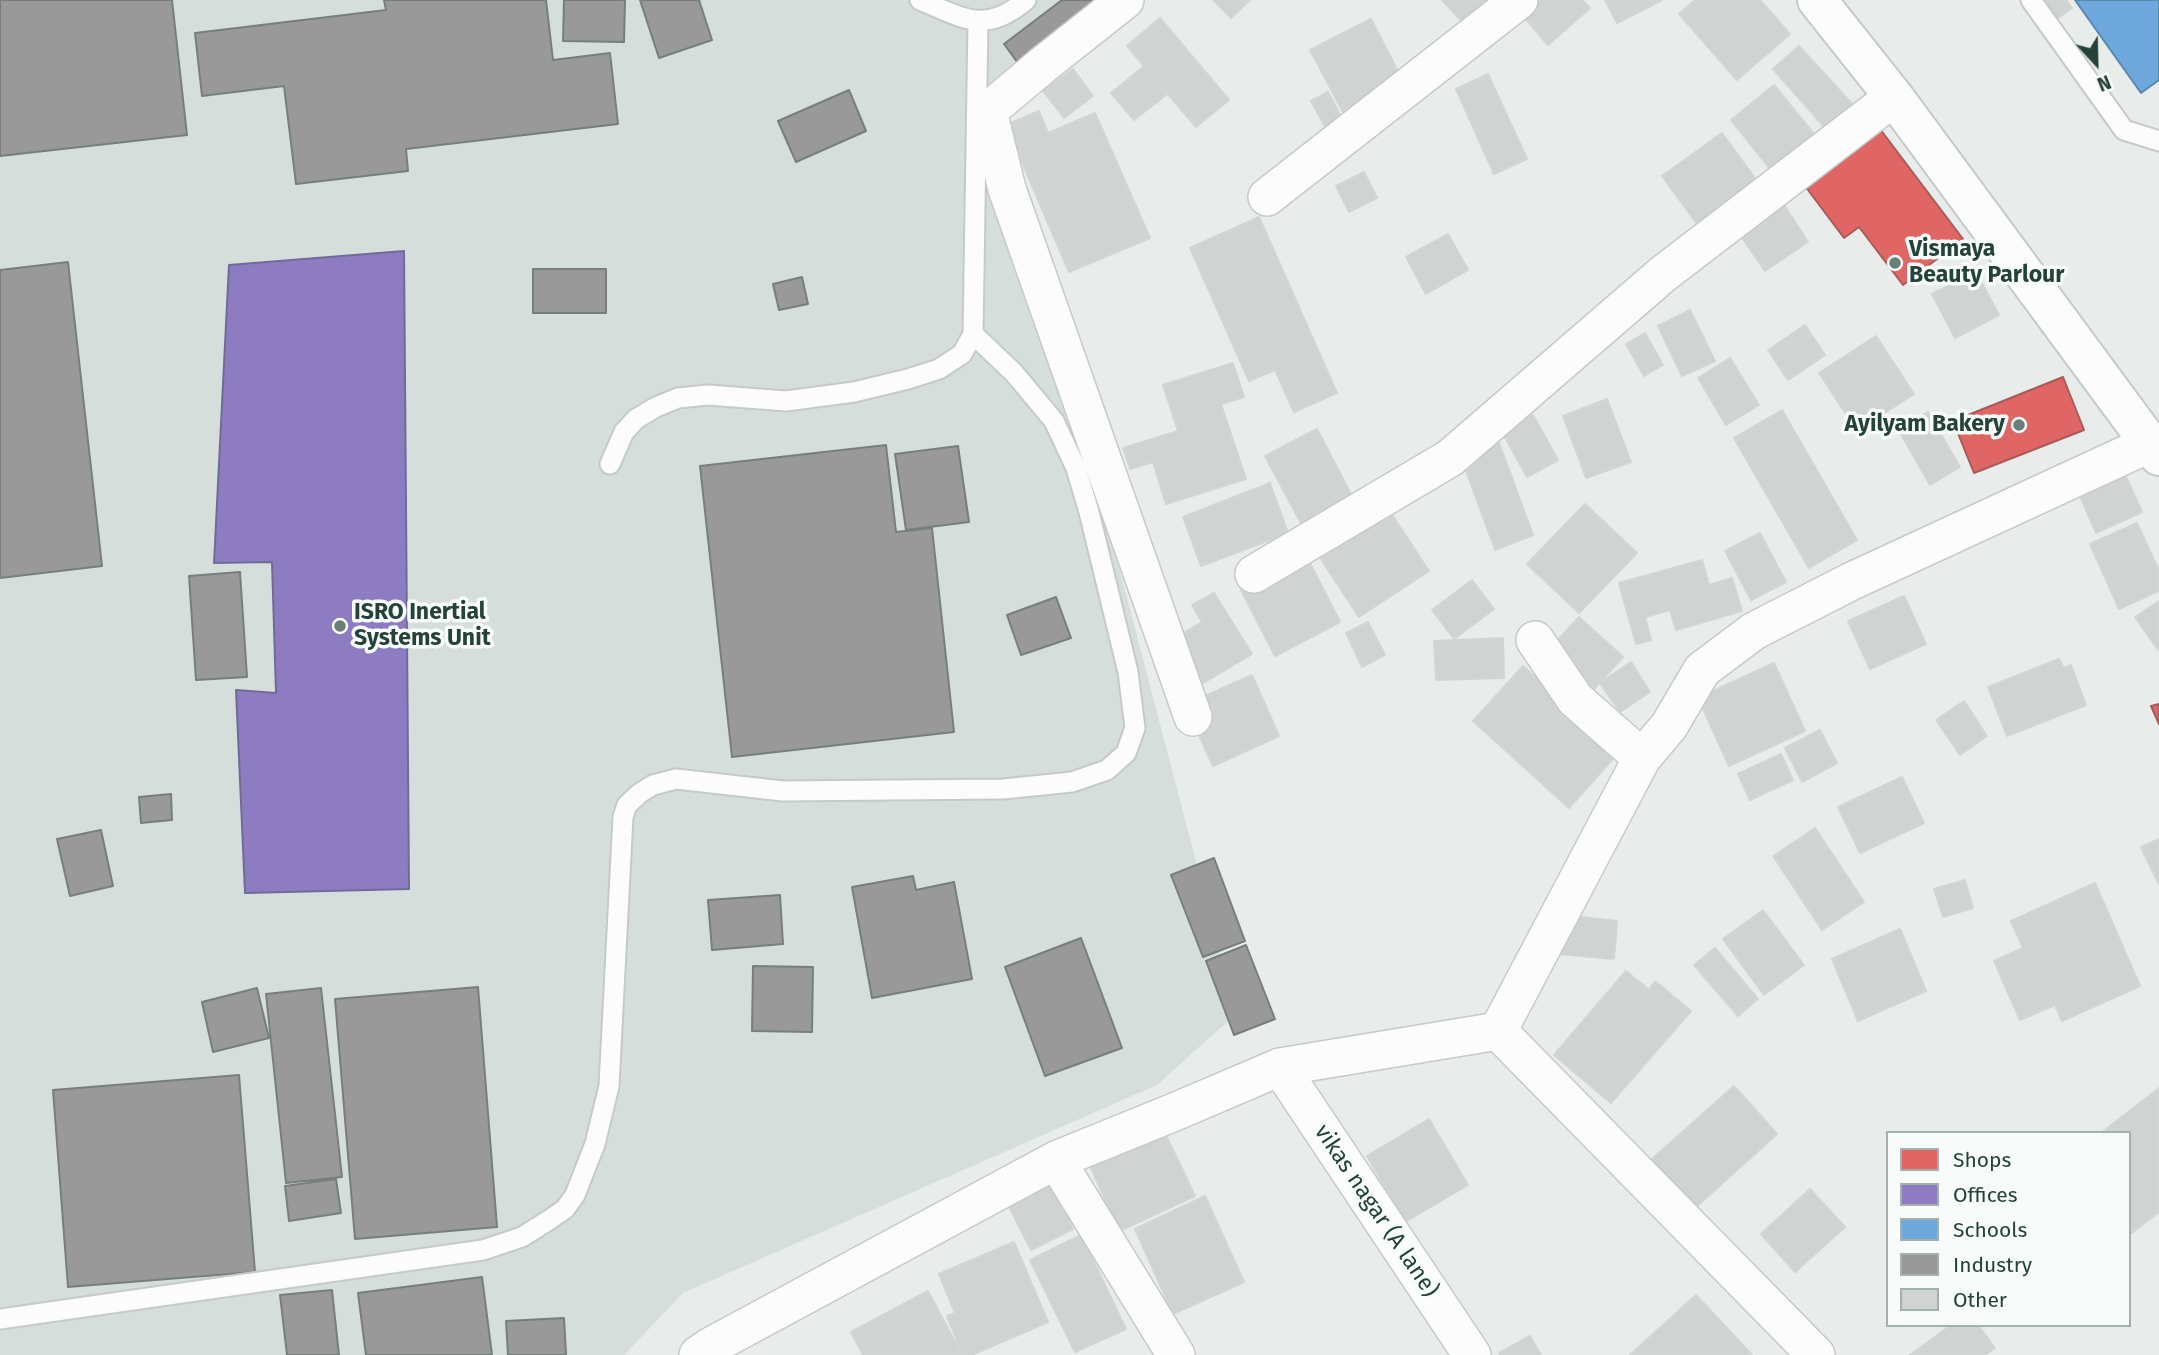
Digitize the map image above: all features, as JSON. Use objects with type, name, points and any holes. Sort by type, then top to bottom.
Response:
[{"type":"main road","points":[[1817,0],[1894,97],[2155,449]]},
{"type":"street","points":[[1125,0],[988,111],[1007,190],[1193,718]]},
{"type":"street","points":[[1267,197],[1518,0]]},
{"type":"street","points":[[1254,574],[1450,458],[1663,274],[1894,97]]},
{"type":"street","points":[[1498,1031],[1642,758],[1669,726],[1702,670],[1754,631],[1852,581],[2155,449]]},
{"type":"street","points":[[1535,640],[1575,699],[1642,758]]},
{"type":"street","points":[[698,1355],[1056,1160],[1280,1067],[1498,1031]]},
{"type":"street","points":[[1498,1031],[1816,1355]]},
{"type":"street","name":"vikas nagar (A lane)","points":[[1280,1067],[1472,1355]]},
{"type":"street","points":[[1056,1160],[1176,1355]]},
{"type":"lane","points":[[920,0],[978,22],[1015,10],[1026,0]]},
{"type":"lane","points":[[2031,0],[2124,130],[2159,141]]},
{"type":"lane","points":[[610,464],[624,432],[636,419],[678,398],[708,395],[786,401],[854,392],[939,369],[962,354],[973,334],[978,22]]},
{"type":"lane","points":[[0,1320],[483,1250],[522,1237],[565,1209],[575,1195],[595,1144],[608,1086],[623,817],[628,805],[653,785],[676,779],[783,791],[1003,789],[1072,782],[1107,770],[1125,753],[1135,728],[1128,671],[1076,468],[1054,421],[1014,373],[973,334]]},
{"type":"shaded area","points":[[0,0],[1115,0],[995,94],[1236,1014],[1157,1085],[683,1293],[624,1355],[0,1355]]},
{"type":"building: Shops","points":[[1877,125],[1963,239],[1903,285],[1859,227],[1844,238],[1802,182]]},
{"type":"building: Shops","name":"Ayilyam Bakery","points":[[2063,377],[2084,430],[1974,473],[1953,421]]},
{"type":"building: Shops","points":[[2159,704],[2159,724],[2151,706]]},
{"type":"building: Offices","name":"ISRO Inertial Systems Unit","points":[[404,251],[409,889],[245,893],[236,690],[276,693],[272,562],[214,563],[229,265]]},
{"type":"building: Schools","points":[[2075,0],[2159,0],[2159,80],[2141,93]]},
{"type":"building: Industry","points":[[0,0],[172,0],[187,135],[0,156]]},
{"type":"building: Industry","points":[[384,0],[546,0],[553,60],[610,53],[618,124],[406,149],[408,171],[296,184],[284,86],[202,96],[195,33],[386,10]]},
{"type":"building: Industry","points":[[564,0],[625,0],[624,42],[563,41]]},
{"type":"building: Industry","points":[[640,0],[699,0],[712,40],[659,58]]},
{"type":"building: Industry","points":[[1062,0],[1117,0],[1023,70],[1004,44]]},
{"type":"building: Industry","points":[[849,90],[866,131],[796,162],[778,121]]},
{"type":"building: Industry","points":[[68,262],[102,566],[0,578],[0,270]]},
{"type":"building: Industry","points":[[533,269],[606,269],[606,313],[533,313]]},
{"type":"building: Industry","points":[[802,277],[808,304],[779,310],[773,284]]},
{"type":"building: Industry","points":[[886,445],[896,532],[932,528],[954,732],[732,757],[700,466]]},
{"type":"building: Industry","points":[[958,446],[969,522],[906,530],[895,454]]},
{"type":"building: Industry","points":[[240,572],[247,677],[196,680],[189,576]]},
{"type":"building: Industry","points":[[1056,597],[1071,638],[1021,655],[1007,615]]},
{"type":"building: Industry","points":[[171,794],[172,820],[141,823],[139,797]]},
{"type":"building: Industry","points":[[101,830],[113,886],[70,896],[57,839]]},
{"type":"building: Industry","points":[[1214,858],[1245,941],[1203,957],[1171,875]]},
{"type":"building: Industry","points":[[913,876],[916,890],[954,882],[972,979],[872,998],[852,887]]},
{"type":"building: Industry","points":[[780,895],[783,944],[712,950],[708,900]]},
{"type":"building: Industry","points":[[1081,938],[1122,1048],[1045,1076],[1005,967]]},
{"type":"building: Industry","points":[[1246,945],[1275,1019],[1234,1035],[1206,961]]},
{"type":"building: Industry","points":[[753,966],[813,967],[812,1032],[752,1031]]},
{"type":"building: Industry","points":[[478,987],[497,1227],[355,1239],[335,999]]},
{"type":"building: Industry","points":[[257,988],[269,1038],[213,1052],[202,1002]]},
{"type":"building: Industry","points":[[321,988],[342,1177],[286,1183],[266,994]]},
{"type":"building: Industry","points":[[239,1075],[255,1272],[68,1287],[53,1090]]},
{"type":"building: Industry","points":[[336,1179],[341,1213],[289,1221],[285,1186]]},
{"type":"building: Industry","points":[[482,1277],[492,1355],[366,1355],[358,1293]]},
{"type":"building: Industry","points":[[332,1290],[339,1355],[287,1355],[280,1295]]},
{"type":"building: Industry","points":[[564,1318],[566,1355],[508,1355],[506,1321]]},
{"type":"building: Other","points":[[1213,0],[1250,0],[1231,18]]},
{"type":"building: Other","points":[[1442,0],[1499,0],[1468,28]]},
{"type":"building: Other","points":[[1541,0],[1582,0],[1590,8],[1548,45],[1523,16]]},
{"type":"building: Other","points":[[1605,0],[1662,0],[1617,23]]},
{"type":"building: Other","points":[[1695,0],[1760,0],[1790,34],[1737,80],[1679,14]]},
{"type":"building: Other","points":[[2033,0],[2066,0],[2072,8],[2050,24]]},
{"type":"building: Other","points":[[1160,18],[1229,100],[1196,127],[1127,46]]},
{"type":"building: Other","points":[[1371,19],[1403,81],[1343,112],[1310,50]]},
{"type":"building: Other","points":[[1799,46],[1854,106],[1827,130],[1773,69]]},
{"type":"building: Other","points":[[1143,67],[1166,95],[1134,120],[1111,93]]},
{"type":"building: Other","points":[[1073,69],[1093,96],[1064,118],[1043,91]]},
{"type":"building: Other","points":[[1488,74],[1527,159],[1494,174],[1456,89]]},
{"type":"building: Other","points":[[1774,85],[1818,139],[1774,174],[1731,120]]},
{"type":"building: Other","points":[[1328,92],[1346,126],[1329,134],[1311,101]]},
{"type":"building: Other","points":[[1039,111],[1048,133],[1095,113],[1150,238],[1069,272],[1006,125]]},
{"type":"building: Other","points":[[1722,133],[1760,185],[1700,228],[1662,176]]},
{"type":"building: Other","points":[[1364,172],[1377,198],[1349,212],[1336,186]]},
{"type":"building: Other","points":[[1779,197],[1808,242],[1765,271],[1734,226]]},
{"type":"building: Other","points":[[1259,217],[1337,393],[1294,412],[1275,370],[1249,381],[1190,248]]},
{"type":"building: Other","points":[[1448,234],[1468,270],[1426,294],[1406,257]]},
{"type":"building: Other","points":[[1976,272],[1999,315],[1955,338],[1932,294]]},
{"type":"building: Other","points":[[1690,310],[1715,361],[1682,376],[1658,326]]},
{"type":"building: Other","points":[[1805,325],[1825,355],[1788,380],[1768,350]]},
{"type":"building: Other","points":[[1645,333],[1663,365],[1644,376],[1626,344]]},
{"type":"building: Other","points":[[1876,336],[1914,394],[1857,431],[1819,373]]},
{"type":"building: Other","points":[[1730,358],[1759,405],[1726,425],[1698,378]]},
{"type":"building: Other","points":[[1233,363],[1244,397],[1221,404],[1246,479],[1166,504],[1153,462],[1130,469],[1123,448],[1178,431],[1163,385]]},
{"type":"building: Other","points":[[1607,399],[1631,462],[1586,478],[1563,416]]},
{"type":"building: Other","points":[[1782,410],[1857,540],[1809,568],[1734,438]]},
{"type":"building: Other","points":[[1928,412],[1960,467],[1930,485],[1898,429]]},
{"type":"building: Other","points":[[1533,415],[1558,460],[1527,477],[1502,432]]},
{"type":"building: Other","points":[[1317,429],[1354,500],[1303,527],[1265,456]]},
{"type":"building: Other","points":[[1498,440],[1533,535],[1495,550],[1460,454]]},
{"type":"building: Other","points":[[2123,470],[2142,512],[2096,533],[2078,491]]},
{"type":"building: Other","points":[[1270,483],[1288,533],[1201,566],[1183,517]]},
{"type":"building: Other","points":[[1383,501],[1429,571],[1359,617],[1313,547]]},
{"type":"building: Other","points":[[1585,504],[1637,553],[1579,613],[1527,564]]},
{"type":"building: Other","points":[[2137,523],[2159,571],[2159,591],[2119,609],[2090,544]]},
{"type":"building: Other","points":[[1760,533],[1786,582],[1751,600],[1725,551]]},
{"type":"building: Other","points":[[1307,557],[1340,622],[1275,656],[1241,590]]},
{"type":"building: Other","points":[[1702,560],[1709,585],[1732,578],[1742,611],[1676,630],[1670,610],[1645,617],[1651,640],[1636,644],[1619,583]]},
{"type":"building: Other","points":[[1472,580],[1494,609],[1454,639],[1432,610]]},
{"type":"building: Other","points":[[1214,593],[1252,654],[1190,691],[1162,646],[1202,622],[1192,605]]},
{"type":"building: Other","points":[[1904,596],[1926,644],[1870,669],[1848,621]]},
{"type":"building: Other","points":[[2159,601],[2159,651],[2135,617]]},
{"type":"building: Other","points":[[1579,617],[1623,657],[1592,691],[1548,651]]},
{"type":"building: Other","points":[[1368,622],[1385,655],[1362,667],[1346,633]]},
{"type":"building: Other","points":[[1503,638],[1504,678],[1436,680],[1434,641]]},
{"type":"building: Other","points":[[2059,659],[2063,668],[2071,665],[2086,705],[2007,736],[1988,687]]},
{"type":"building: Other","points":[[1631,662],[1650,692],[1620,712],[1600,683]]},
{"type":"building: Other","points":[[1774,663],[1805,731],[1729,766],[1698,698]]},
{"type":"building: Other","points":[[1523,666],[1619,752],[1569,808],[1473,721]]},
{"type":"building: Other","points":[[1252,675],[1279,736],[1213,766],[1185,705]]},
{"type":"building: Other","points":[[1964,701],[1987,736],[1960,755],[1936,720]]},
{"type":"building: Other","points":[[1820,730],[1837,763],[1802,782],[1785,748]]},
{"type":"building: Other","points":[[1781,754],[1793,780],[1750,800],[1738,774]]},
{"type":"building: Other","points":[[1902,777],[1924,823],[1860,853],[1838,807]]},
{"type":"building: Other","points":[[1815,828],[1864,902],[1822,930],[1773,856]]},
{"type":"building: Other","points":[[2159,839],[2159,885],[2141,847]]},
{"type":"building: Other","points":[[1965,880],[1973,908],[1943,917],[1934,889]]},
{"type":"building: Other","points":[[2095,883],[2140,986],[2062,1021],[2055,1005],[2020,1020],[1994,961],[2023,948],[2011,921]]},
{"type":"building: Other","points":[[1763,910],[1804,965],[1764,995],[1723,939]]},
{"type":"building: Other","points":[[1563,915],[1617,921],[1614,959],[1559,954]]},
{"type":"building: Other","points":[[1900,929],[1926,991],[1858,1021],[1832,959]]},
{"type":"building: Other","points":[[1715,948],[1758,999],[1738,1016],[1694,965]]},
{"type":"building: Other","points":[[1626,971],[1649,990],[1655,981],[1691,1011],[1611,1103],[1554,1055]]},
{"type":"building: Other","points":[[1734,1086],[1777,1134],[1695,1208],[1652,1159]]},
{"type":"building: Other","points":[[2159,1088],[2159,1212],[2131,1233],[2131,1131],[2104,1131]]},
{"type":"building: Other","points":[[1429,1119],[1468,1185],[1405,1222],[1367,1156]]},
{"type":"building: Other","points":[[1162,1127],[1195,1196],[1119,1231],[1088,1161]]},
{"type":"building: Other","points":[[1047,1177],[1073,1229],[1031,1250],[1005,1199]]},
{"type":"building: Other","points":[[1810,1189],[1845,1227],[1795,1272],[1761,1234]]},
{"type":"building: Other","points":[[1205,1196],[1244,1282],[1173,1314],[1135,1229]]},
{"type":"building: Other","points":[[1081,1235],[1126,1329],[1075,1352],[1030,1260]]},
{"type":"building: Other","points":[[1014,1242],[1048,1322],[972,1355],[963,1355],[947,1316],[955,1313],[939,1274]]},
{"type":"building: Other","points":[[928,1291],[962,1355],[863,1355],[851,1332]]},
{"type":"building: Other","points":[[1696,1295],[1752,1355],[1630,1355]]},
{"type":"building: Other","points":[[1948,1327],[1979,1327],[1995,1348],[1985,1355],[1910,1355]]},
{"type":"building: Other","points":[[1530,1336],[1541,1355],[1500,1355],[1499,1353]]},
{"type":"place","name":"Vismaya Beauty Parlour","points":[[1895,263]]},
{"type":"place","name":"Ayilyam Bakery","points":[[2019,425]]},
{"type":"place","name":"ISRO Inertial Systems Unit","points":[[340,626]]}]
